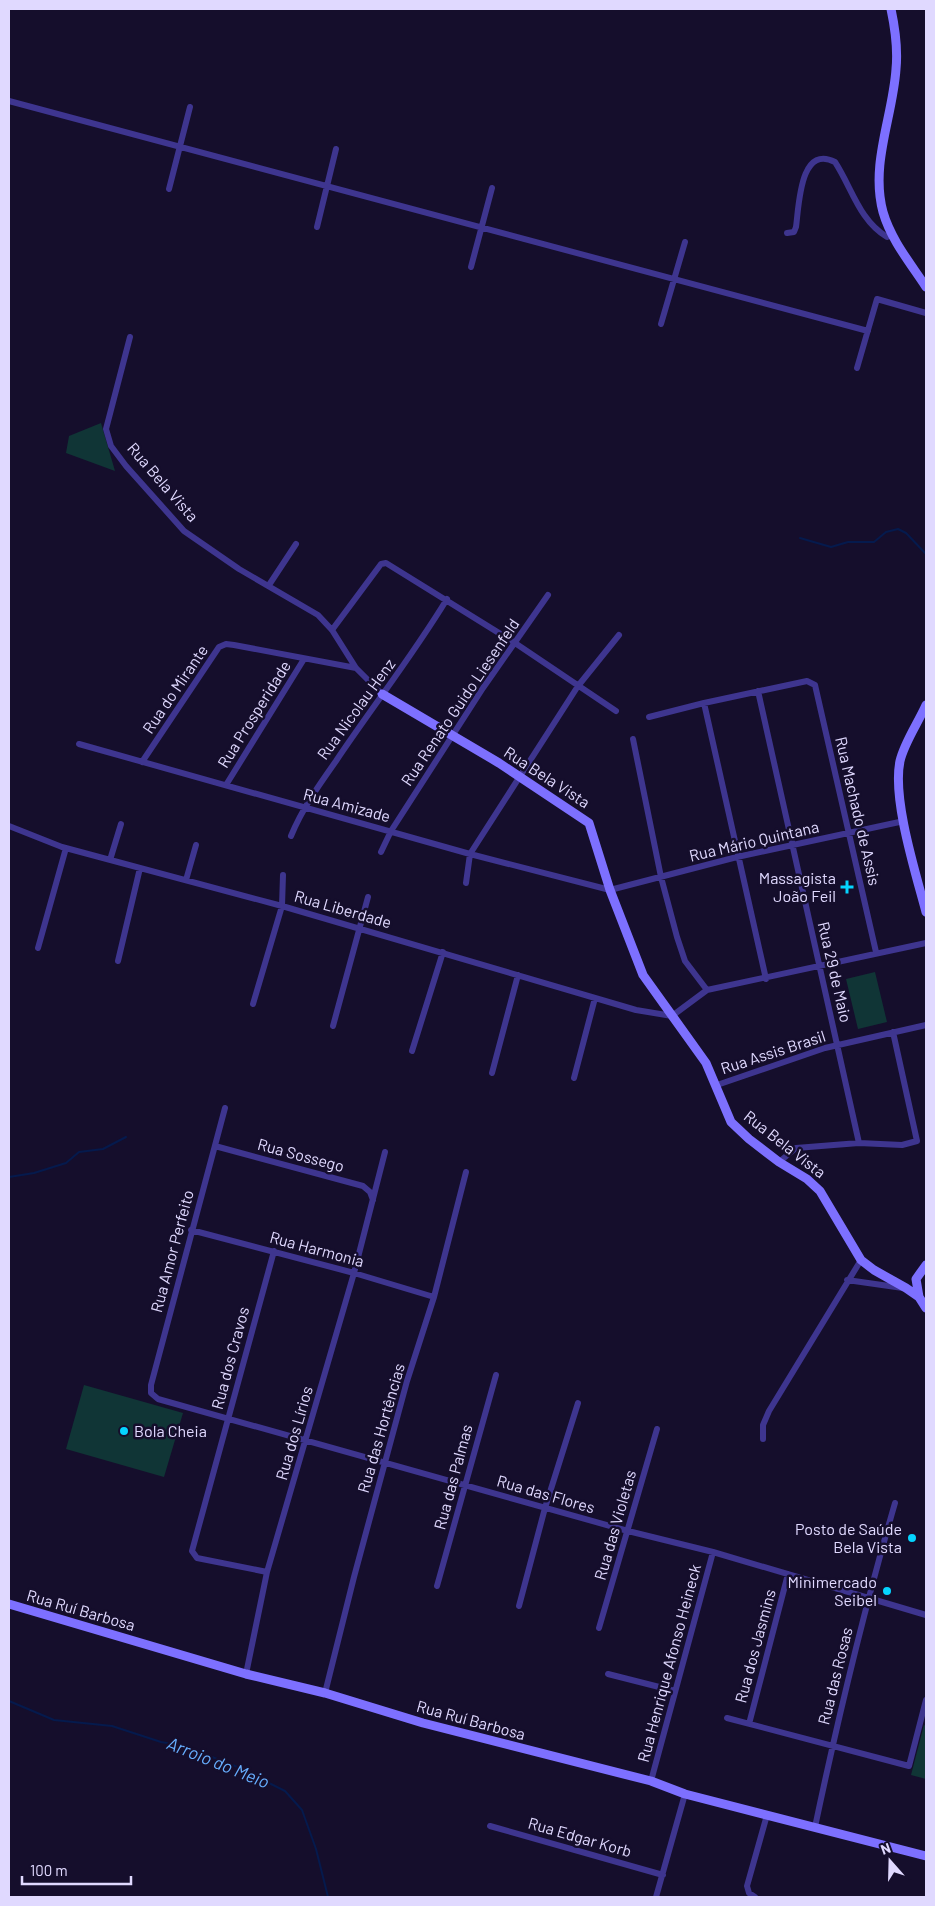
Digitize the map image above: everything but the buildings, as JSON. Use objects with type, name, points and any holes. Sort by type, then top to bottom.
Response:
[{"type":"main road","points":[[890,9],[894,23],[896,70],[881,155],[880,192],[883,212],[892,235],[926,287]]},
{"type":"main road","name":"Rua Bela Vista","points":[[382,694],[521,778],[589,823],[610,890],[642,975],[706,1063],[717,1085],[731,1122],[779,1162],[807,1179],[820,1191],[861,1260],[874,1270],[906,1288],[918,1297],[926,1308]]},
{"type":"main road","points":[[926,705],[900,759],[898,774],[904,821],[926,912]]},
{"type":"main road","points":[[918,1297],[916,1279],[926,1264]]},
{"type":"main road","name":"Rua Ruí Barbosa","points":[[9,1604],[246,1674],[325,1693],[423,1723],[651,1781],[685,1794],[926,1856]]},
{"type":"street","points":[[9,101],[868,331]]},
{"type":"street","points":[[169,189],[190,107]]},
{"type":"street","points":[[317,227],[336,149]]},
{"type":"street","points":[[787,233],[794,232],[801,191],[810,164],[819,158],[835,162],[864,215],[880,232],[887,237],[892,235]]},
{"type":"street","points":[[471,267],[483,228],[492,188]]},
{"type":"street","points":[[661,324],[685,242]]},
{"type":"street","points":[[857,368],[877,299],[926,313]]},
{"type":"street","name":"Rua Bela Vista","points":[[130,337],[106,429],[111,446],[126,466],[184,531],[239,569],[318,615],[332,630],[356,668],[382,694]]},
{"type":"street","points":[[269,585],[296,544]]},
{"type":"street","points":[[332,630],[381,564],[392,565],[515,642],[616,711]]},
{"type":"street","name":"Rua Renato Guido Liesenfeld","points":[[381,852],[391,831],[482,688],[548,595]]},
{"type":"street","name":"Rua Nicolau Henz","points":[[291,836],[304,808],[382,694],[419,647],[447,599]]},
{"type":"street","points":[[466,883],[470,854],[521,778],[578,686],[619,635]]},
{"type":"street","name":"Rua do Mirante","points":[[142,762],[219,647],[226,644],[234,645],[356,668]]},
{"type":"street","name":"Rua Prosperidade","points":[[226,785],[304,659]]},
{"type":"street","name":"Rua Machado de Assis","points":[[758,691],[807,681],[815,685],[876,952]]},
{"type":"street","points":[[649,717],[758,691]]},
{"type":"street","name":"Rua 29 de Maio","points":[[758,691],[859,1143]]},
{"type":"street","points":[[704,703],[737,857],[766,979]]},
{"type":"street","points":[[633,739],[661,877],[685,961],[707,990]]},
{"type":"street","name":"Rua Amizade","points":[[79,744],[470,854],[610,890]]},
{"type":"street","name":"Rua Mário Quintana","points":[[610,890],[792,844],[904,821]]},
{"type":"street","points":[[110,860],[121,824]]},
{"type":"street","name":"Rua Liberdade","points":[[9,826],[66,848],[360,928],[636,1010],[672,1016]]},
{"type":"street","points":[[186,880],[196,845]]},
{"type":"street","points":[[38,948],[66,848]]},
{"type":"street","points":[[118,961],[140,868]]},
{"type":"street","points":[[254,1004],[282,906],[283,875]]},
{"type":"street","points":[[333,1026],[368,897]]},
{"type":"street","points":[[672,1016],[707,990],[820,968],[876,952],[926,943]]},
{"type":"street","points":[[412,1050],[442,952]]},
{"type":"street","points":[[492,1073],[518,975]]},
{"type":"street","points":[[574,1078],[595,998]]},
{"type":"street","name":"Rua Assis Brasil","points":[[717,1085],[838,1045],[926,1025]]},
{"type":"street","points":[[779,1162],[796,1148],[859,1143],[886,1146],[912,1144],[917,1141],[893,1032]]},
{"type":"street","name":"Rua Amor Perfeito","points":[[158,1399],[151,1393],[152,1385],[225,1108]]},
{"type":"street","name":"Rua Sossego","points":[[215,1146],[363,1186],[370,1192],[373,1200]]},
{"type":"street","name":"Rua dos Lírios","points":[[246,1674],[267,1572],[354,1273],[384,1152]]},
{"type":"street","name":"Rua das Hortências","points":[[325,1693],[385,1464],[434,1297],[466,1172]]},
{"type":"street","name":"Rua Harmonia","points":[[192,1230],[354,1273],[434,1297]]},
{"type":"street","name":"Rua dos Cravos","points":[[267,1572],[197,1558],[192,1551],[274,1251]]},
{"type":"street","points":[[764,1439],[763,1425],[769,1410],[861,1260]]},
{"type":"street","points":[[847,1280],[877,1286],[906,1288]]},
{"type":"street","name":"Rua das Palmas","points":[[437,1586],[496,1375]]},
{"type":"street","name":"Rua das Flores","points":[[158,1399],[628,1532],[713,1552],[926,1615]]},
{"type":"street","points":[[519,1606],[545,1508],[578,1404]]},
{"type":"street","name":"Rua das Violetas","points":[[599,1628],[658,1429]]},
{"type":"street","name":"Rua das Rosas","points":[[815,1827],[832,1746],[868,1597],[895,1503]]},
{"type":"street","name":"Rua Henrique Afonso Heineck","points":[[651,1781],[713,1552]]},
{"type":"street","name":"Rua dos Jasmins","points":[[749,1724],[788,1574]]},
{"type":"street","points":[[608,1674],[675,1691]]},
{"type":"street","points":[[727,1718],[909,1766],[926,1700]]},
{"type":"street","points":[[656,1897],[685,1794]]},
{"type":"street","points":[[755,1897],[749,1893],[747,1886],[767,1815]]},
{"type":"street","name":"Rua Edgar Korb","points":[[490,1826],[663,1875]]},
{"type":"green space","points":[[101,423],[115,471],[66,453],[69,436]]},
{"type":"green space","points":[[875,972],[887,1022],[858,1029],[846,979]]},
{"type":"green space","name":"Bola Cheia","points":[[84,1385],[183,1413],[164,1477],[66,1449]]},
{"type":"green space","points":[[924,1725],[926,1726],[926,1779],[911,1775]]},
{"type":"waterway","points":[[800,538],[831,547],[848,542],[874,542],[886,532],[898,529],[906,533],[926,554]]},
{"type":"waterway","points":[[9,1177],[34,1173],[66,1163],[79,1152],[103,1149],[126,1137]]},
{"type":"waterway","name":"Arroio do Meio","points":[[9,1701],[54,1720],[112,1726],[161,1742],[184,1746],[235,1766],[285,1791],[302,1810],[316,1849],[328,1897]]},
{"type":"place","name":"Massagista João Feil","points":[[847,887]]},
{"type":"place","name":"Bola Cheia","points":[[124,1431]]},
{"type":"place","name":"Posto de Saúde Bela Vista","points":[[912,1538]]},
{"type":"place","name":"Minimercado Seibel","points":[[887,1591]]}]
